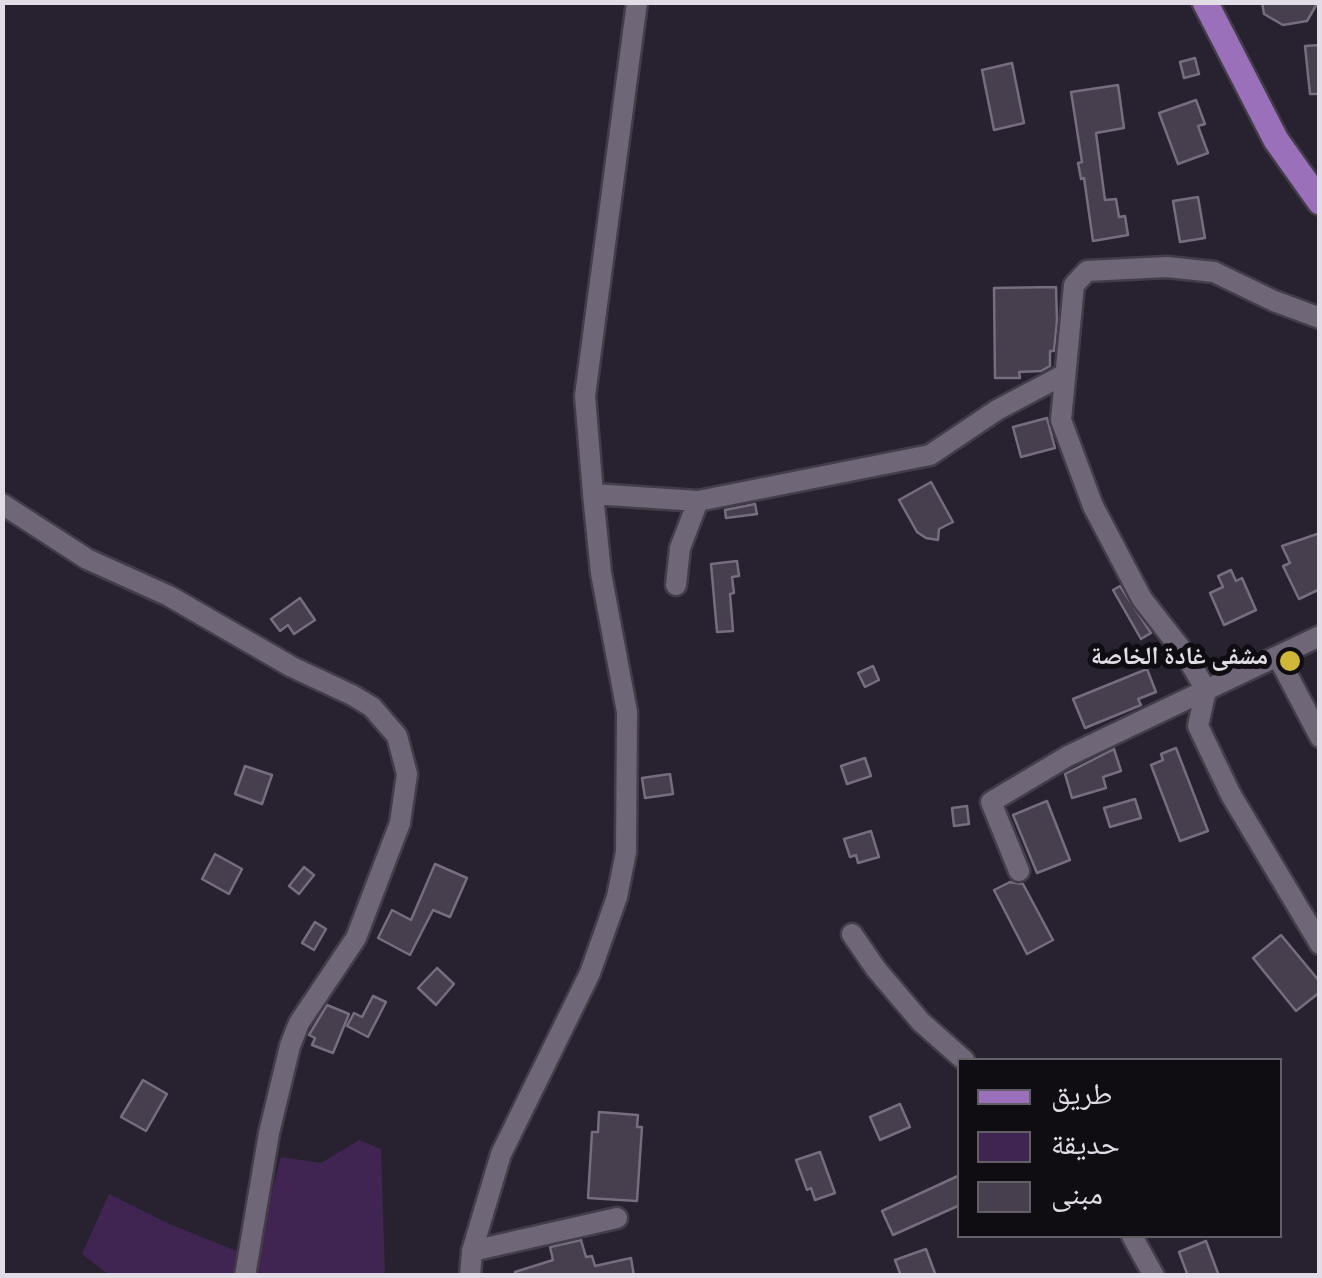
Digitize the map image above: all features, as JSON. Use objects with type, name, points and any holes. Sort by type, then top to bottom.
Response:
[{"type":"main road","points":[[1206,2],[1276,140],[1320,202]]},
{"type":"street","points":[[470,1276],[472,1251],[501,1154],[590,973],[617,897],[626,852],[627,712],[601,572],[585,396],[637,2]]},
{"type":"street","points":[[1320,318],[1214,272],[1167,267],[1088,271],[1074,286],[1061,420],[1093,506],[1142,598],[1185,654],[1206,690],[1198,726],[1230,795],[1320,944]]},
{"type":"street","points":[[593,494],[698,501],[930,455],[997,410],[1065,374]]},
{"type":"street","points":[[676,585],[680,548],[698,501]]},
{"type":"street","points":[[2,504],[87,560],[170,596],[352,696],[372,708],[398,736],[408,774],[400,823],[356,938],[299,1023],[290,1046],[269,1132],[246,1276]]},
{"type":"street","points":[[1018,871],[991,802],[1068,756],[1320,636]]},
{"type":"street","points":[[1278,656],[1320,737]]},
{"type":"street","points":[[852,934],[910,1009],[962,1058]]},
{"type":"street","points":[[472,1251],[617,1218]]},
{"type":"street","points":[[1133,1238],[1154,1276]]},
{"type":"green space","points":[[359,1140],[381,1149],[385,1275],[109,1275],[82,1254],[109,1194],[167,1223],[254,1258],[281,1157],[321,1163]]},
{"type":"building","points":[[1262,2],[1318,2],[1307,21],[1283,25],[1264,14]]},
{"type":"building","points":[[1320,45],[1320,94],[1310,94],[1305,46]]},
{"type":"building","points":[[1195,58],[1199,74],[1184,78],[1180,62]]},
{"type":"building","points":[[1012,63],[1024,123],[994,130],[982,70]]},
{"type":"building","points":[[1118,85],[1124,128],[1096,133],[1105,200],[1116,199],[1119,217],[1125,216],[1128,235],[1093,241],[1084,178],[1081,179],[1078,163],[1082,162],[1071,92]]},
{"type":"building","points":[[1196,100],[1205,124],[1198,126],[1208,153],[1178,164],[1159,113]]},
{"type":"building","points":[[1198,197],[1205,238],[1180,242],[1173,201]]},
{"type":"building","points":[[1056,287],[1057,321],[1050,366],[1041,371],[1019,372],[1020,378],[995,378],[994,288]]},
{"type":"building","points":[[1047,418],[1055,448],[1021,457],[1013,427]]},
{"type":"building","points":[[931,482],[953,522],[939,529],[938,540],[917,532],[899,500]]},
{"type":"building","points":[[755,504],[757,514],[726,518],[725,510]]},
{"type":"building","points":[[1320,533],[1320,589],[1299,599],[1283,566],[1290,563],[1282,546]]},
{"type":"building","points":[[737,561],[739,576],[732,577],[734,593],[730,594],[733,631],[717,632],[711,564]]},
{"type":"building","points":[[1231,570],[1236,581],[1242,578],[1256,610],[1224,625],[1210,593],[1223,587],[1218,576]]},
{"type":"building","points":[[1120,586],[1151,633],[1141,639],[1113,590]]},
{"type":"building","points":[[300,598],[315,620],[294,634],[288,625],[280,631],[271,619]]},
{"type":"building","points":[[873,666],[879,680],[865,687],[858,673]]},
{"type":"building","points":[[1147,669],[1156,692],[1138,699],[1141,705],[1085,728],[1073,699]]},
{"type":"building","points":[[1176,748],[1208,831],[1180,841],[1151,765],[1163,760],[1161,754]]},
{"type":"building","points":[[1114,749],[1121,771],[1103,777],[1106,788],[1072,798],[1065,774]]},
{"type":"building","points":[[865,758],[871,776],[847,784],[841,766]]},
{"type":"building","points":[[245,766],[272,775],[262,804],[235,794]]},
{"type":"building","points":[[670,774],[673,794],[645,798],[642,778]]},
{"type":"building","points":[[1135,799],[1141,818],[1110,827],[1104,808]]},
{"type":"building","points":[[1047,801],[1070,860],[1037,873],[1013,815]]},
{"type":"building","points":[[967,806],[969,824],[954,826],[952,808]]},
{"type":"building","points":[[871,831],[879,857],[858,863],[856,855],[850,857],[844,839]]},
{"type":"building","points":[[215,854],[242,869],[229,894],[202,879]]},
{"type":"building","points":[[435,864],[467,878],[450,917],[433,910],[410,955],[378,938],[392,910],[411,920]]},
{"type":"building","points":[[304,867],[314,875],[299,894],[289,886]]},
{"type":"building","points":[[1010,882],[1023,884],[1053,940],[1027,954],[994,890]]},
{"type":"building","points":[[315,922],[326,929],[314,950],[302,943]]},
{"type":"building","points":[[1281,935],[1320,982],[1320,992],[1296,1011],[1253,958]]},
{"type":"building","points":[[437,968],[454,984],[436,1005],[418,988]]},
{"type":"building","points":[[373,996],[386,1002],[368,1037],[347,1026],[354,1013],[362,1017]]},
{"type":"building","points":[[327,1005],[349,1014],[333,1053],[312,1045],[315,1038],[309,1035]]},
{"type":"building","points":[[143,1080],[167,1094],[146,1131],[121,1117]]},
{"type":"building","points":[[900,1104],[910,1127],[880,1140],[870,1117]]},
{"type":"building","points":[[599,1112],[638,1115],[637,1127],[642,1127],[637,1201],[588,1198],[592,1132],[598,1132]]},
{"type":"building","points":[[820,1152],[835,1193],[815,1200],[796,1160]]},
{"type":"building","points":[[957,1176],[957,1206],[893,1235],[882,1211]]},
{"type":"building","points":[[581,1240],[586,1257],[592,1256],[595,1266],[631,1258],[634,1276],[515,1276],[515,1272],[553,1260],[550,1247]]},
{"type":"building","points":[[1206,1241],[1219,1276],[1188,1276],[1179,1252]]},
{"type":"building","points":[[926,1249],[936,1276],[901,1276],[895,1260]]},
{"type":"place","name":"مشفى غادة الخاصة","points":[[1290,661]]}]
